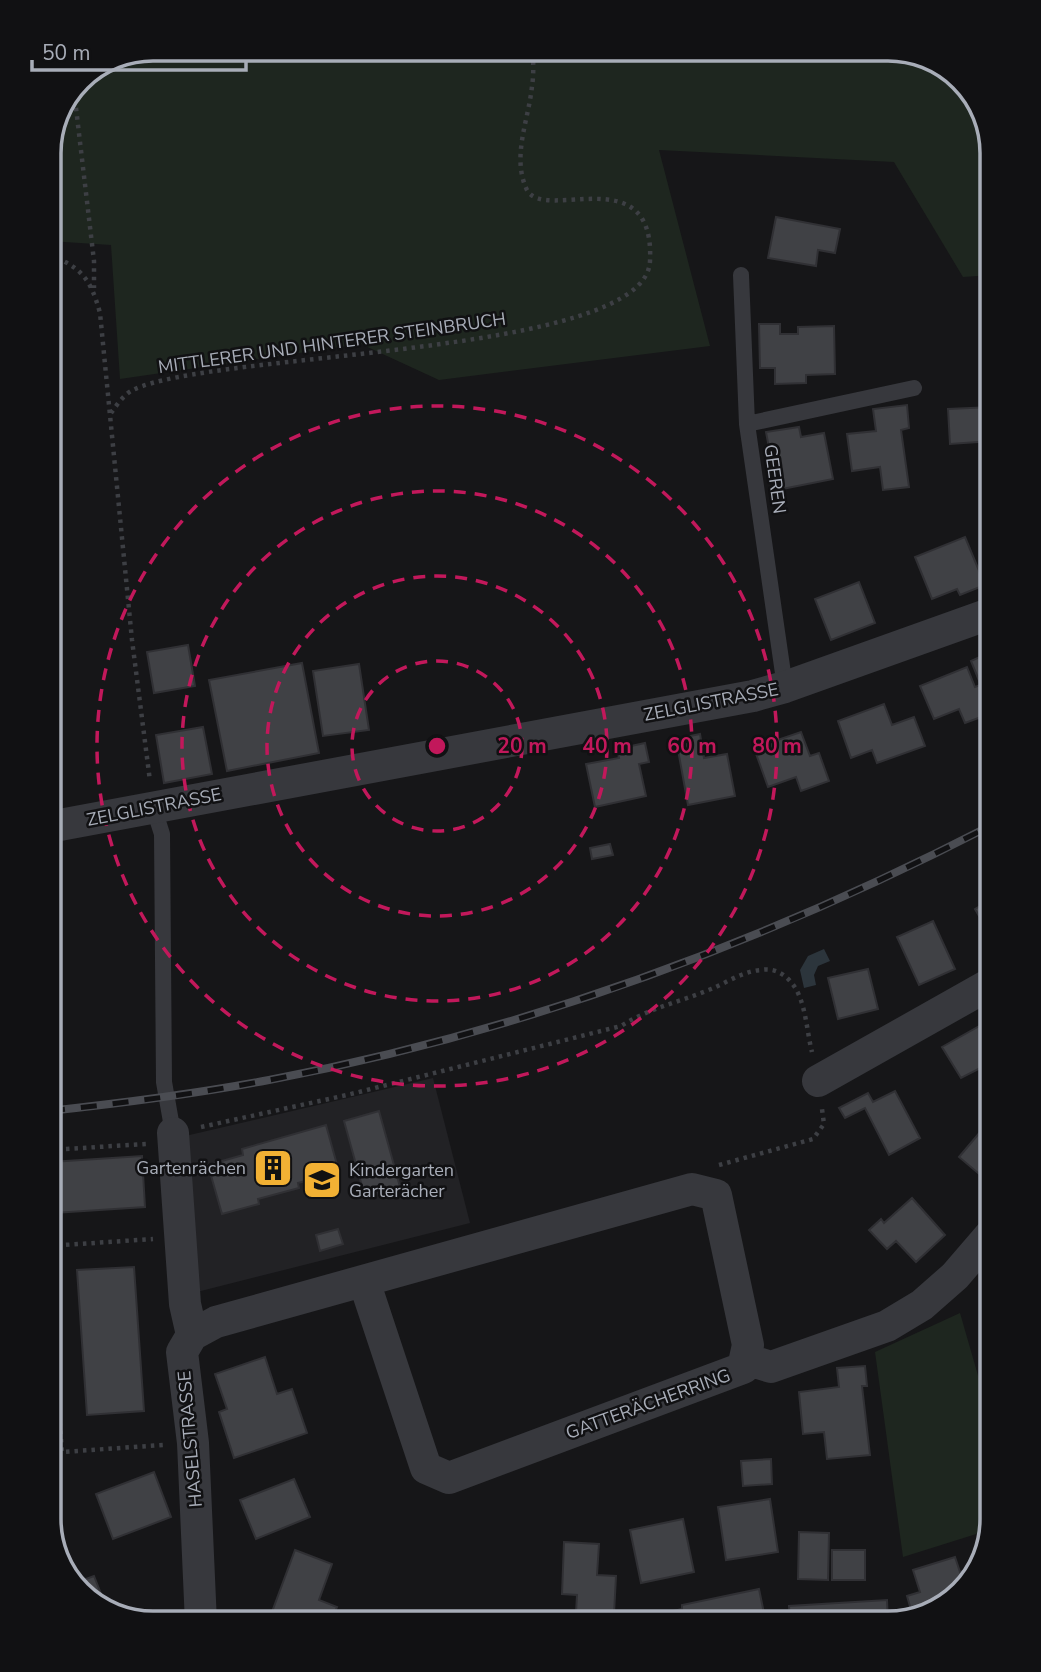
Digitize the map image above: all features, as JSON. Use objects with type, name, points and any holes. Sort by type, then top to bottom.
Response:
[{"type":"street","name":"ZELGLISTRASSE","points":[[61,825],[752,696],[785,687],[980,617]]},
{"type":"street","points":[[818,1081],[980,990]]},
{"type":"street","name":"HASELSTRASSE","points":[[173,1138],[185,1304],[192,1335],[182,1352],[193,1443],[200,1611]]},
{"type":"street","points":[[192,1335],[216,1322],[692,1189],[707,1192]]},
{"type":"street","name":"GATTERÄCHERRING","points":[[365,1281],[426,1468],[449,1478],[743,1368],[748,1345],[716,1195],[707,1192]]},
{"type":"street","points":[[745,1359],[771,1367],[887,1326],[922,1305],[955,1276],[980,1247]]},
{"type":"lane","name":"GEEREN","points":[[741,275],[747,424],[785,687]]},
{"type":"lane","points":[[747,424],[914,388]]},
{"type":"lane","points":[[153,806],[162,834],[164,1082],[173,1138]]},
{"type":"path","name":"MITTLERER UND HINTERER STEINBRUCH","points":[[111,413],[130,391],[162,379],[260,364],[490,337],[592,314],[617,302],[642,283],[650,264],[648,234],[642,220],[631,208],[618,201],[602,199],[543,200],[532,197],[527,188],[521,166],[522,136],[533,85],[533,61]]},
{"type":"path","points":[[76,105],[94,261],[93,289],[100,313],[132,640],[153,806]]},
{"type":"path","points":[[61,260],[81,273],[93,289]]},
{"type":"path","points":[[61,1149],[173,1138],[347,1095],[621,1026],[641,1013],[690,998],[760,970],[778,971],[789,980],[799,995],[818,1081],[824,1124],[813,1139],[716,1166],[707,1192]]},
{"type":"path","points":[[61,1245],[180,1237]]},
{"type":"path","points":[[61,1438],[62,1452],[193,1443]]},
{"type":"shaded area","points":[[894,61],[929,71],[948,84],[970,112],[979,141],[980,276],[963,277],[894,162],[659,150],[710,346],[439,380],[361,344],[120,379],[111,245],[61,242],[61,147],[68,118],[88,88],[118,68],[135,63]]},
{"type":"shaded area","points":[[824,949],[830,961],[818,966],[814,975],[816,985],[804,988],[800,970],[808,956]]},
{"type":"shaded area","name":"Kindergarten Garterächer","points":[[433,1078],[470,1223],[193,1293],[181,1137]]},
{"type":"shaded area","points":[[960,1313],[980,1382],[979,1533],[903,1557],[875,1352]]},
{"type":"building","points":[[776,217],[840,229],[835,253],[818,250],[816,266],[768,258]]},
{"type":"building","points":[[759,324],[780,324],[780,334],[798,334],[798,327],[834,326],[835,374],[806,375],[806,383],[775,384],[775,368],[760,368]]},
{"type":"building","points":[[907,405],[909,428],[901,430],[909,487],[883,490],[880,467],[852,471],[847,434],[876,431],[873,409]]},
{"type":"building","points":[[980,408],[980,442],[950,444],[948,409]]},
{"type":"building","points":[[799,427],[801,437],[824,433],[833,479],[777,490],[766,432]]},
{"type":"building","points":[[965,537],[980,573],[980,587],[960,595],[957,589],[932,599],[915,557]]},
{"type":"building","points":[[859,582],[875,623],[831,640],[815,599]]},
{"type":"building","points":[[188,645],[195,686],[154,693],[147,652]]},
{"type":"building","points":[[980,657],[980,683],[971,661]]},
{"type":"building","points":[[302,663],[319,753],[227,771],[209,680]]},
{"type":"building","points":[[359,664],[369,730],[323,736],[313,671]]},
{"type":"building","points":[[967,667],[975,687],[980,685],[980,717],[965,723],[959,709],[934,719],[920,686]]},
{"type":"building","points":[[884,704],[892,725],[914,717],[925,746],[877,763],[872,750],[851,758],[838,721]]},
{"type":"building","points":[[203,727],[212,774],[164,783],[156,735]]},
{"type":"building","points":[[801,732],[810,756],[819,753],[829,781],[801,791],[796,777],[768,787],[754,748]]},
{"type":"building","points":[[700,734],[704,758],[727,754],[735,796],[688,805],[676,739]]},
{"type":"building","points":[[645,743],[649,762],[639,764],[646,796],[595,807],[586,764],[619,758],[617,749]]},
{"type":"building","points":[[610,844],[613,855],[592,859],[590,848]]},
{"type":"building","points":[[933,921],[955,969],[919,985],[897,937]]},
{"type":"building","points":[[868,969],[878,1009],[838,1019],[828,978]]},
{"type":"building","points":[[980,1026],[980,1068],[961,1078],[942,1047]]},
{"type":"building","points":[[895,1091],[920,1138],[889,1155],[865,1108],[845,1118],[839,1108],[868,1093],[873,1102]]},
{"type":"building","points":[[379,1111],[400,1187],[365,1197],[344,1121]]},
{"type":"building","name":"Gartenrächen","points":[[326,1125],[339,1172],[298,1183],[299,1188],[258,1199],[259,1204],[222,1214],[208,1165],[243,1155],[242,1149]]},
{"type":"building","points":[[980,1132],[980,1175],[959,1157]]},
{"type":"building","points":[[142,1156],[145,1207],[61,1213],[61,1161]]},
{"type":"building","points":[[912,1198],[945,1235],[916,1262],[896,1241],[887,1249],[869,1230],[881,1219],[884,1223]]},
{"type":"building","points":[[338,1229],[343,1244],[320,1251],[316,1235]]},
{"type":"building","points":[[134,1267],[144,1411],[87,1415],[77,1270]]},
{"type":"building","points":[[265,1357],[277,1394],[292,1389],[307,1433],[234,1458],[219,1412],[227,1409],[215,1374]]},
{"type":"building","points":[[865,1366],[867,1386],[862,1386],[870,1455],[827,1459],[824,1432],[803,1434],[799,1392],[839,1387],[837,1368]]},
{"type":"building","points":[[771,1459],[772,1484],[743,1486],[741,1461]]},
{"type":"building","points":[[154,1472],[171,1517],[113,1539],[96,1494]]},
{"type":"building","points":[[294,1479],[310,1517],[256,1539],[240,1500]]},
{"type":"building","points":[[770,1499],[778,1552],[726,1560],[718,1507]]},
{"type":"building","points":[[683,1519],[694,1572],[641,1583],[630,1530]]},
{"type":"building","points":[[799,1532],[829,1533],[828,1580],[798,1579]]},
{"type":"building","points":[[564,1542],[599,1544],[597,1575],[616,1576],[614,1611],[576,1611],[577,1595],[562,1594]]},
{"type":"building","points":[[295,1550],[332,1564],[319,1600],[337,1607],[335,1611],[272,1611]]},
{"type":"building","points":[[832,1550],[865,1550],[865,1580],[832,1580]]},
{"type":"building","points":[[955,1557],[960,1572],[963,1571],[939,1595],[910,1608],[907,1596],[920,1592],[913,1570]]},
{"type":"building","points":[[94,1576],[101,1594],[93,1588],[84,1580]]},
{"type":"building","points":[[759,1589],[764,1611],[673,1611],[682,1609],[682,1605]]},
{"type":"building","points":[[887,1600],[887,1611],[789,1611],[789,1606]]},
{"type":"railway","points":[[61,1110],[159,1098],[269,1080],[364,1060],[549,1009],[730,945],[906,868],[980,831]]},
{"type":"place","name":"Gartenrächen","points":[[273,1168]]},
{"type":"place","name":"Kindergarten Garterächer","points":[[322,1180]]}]
